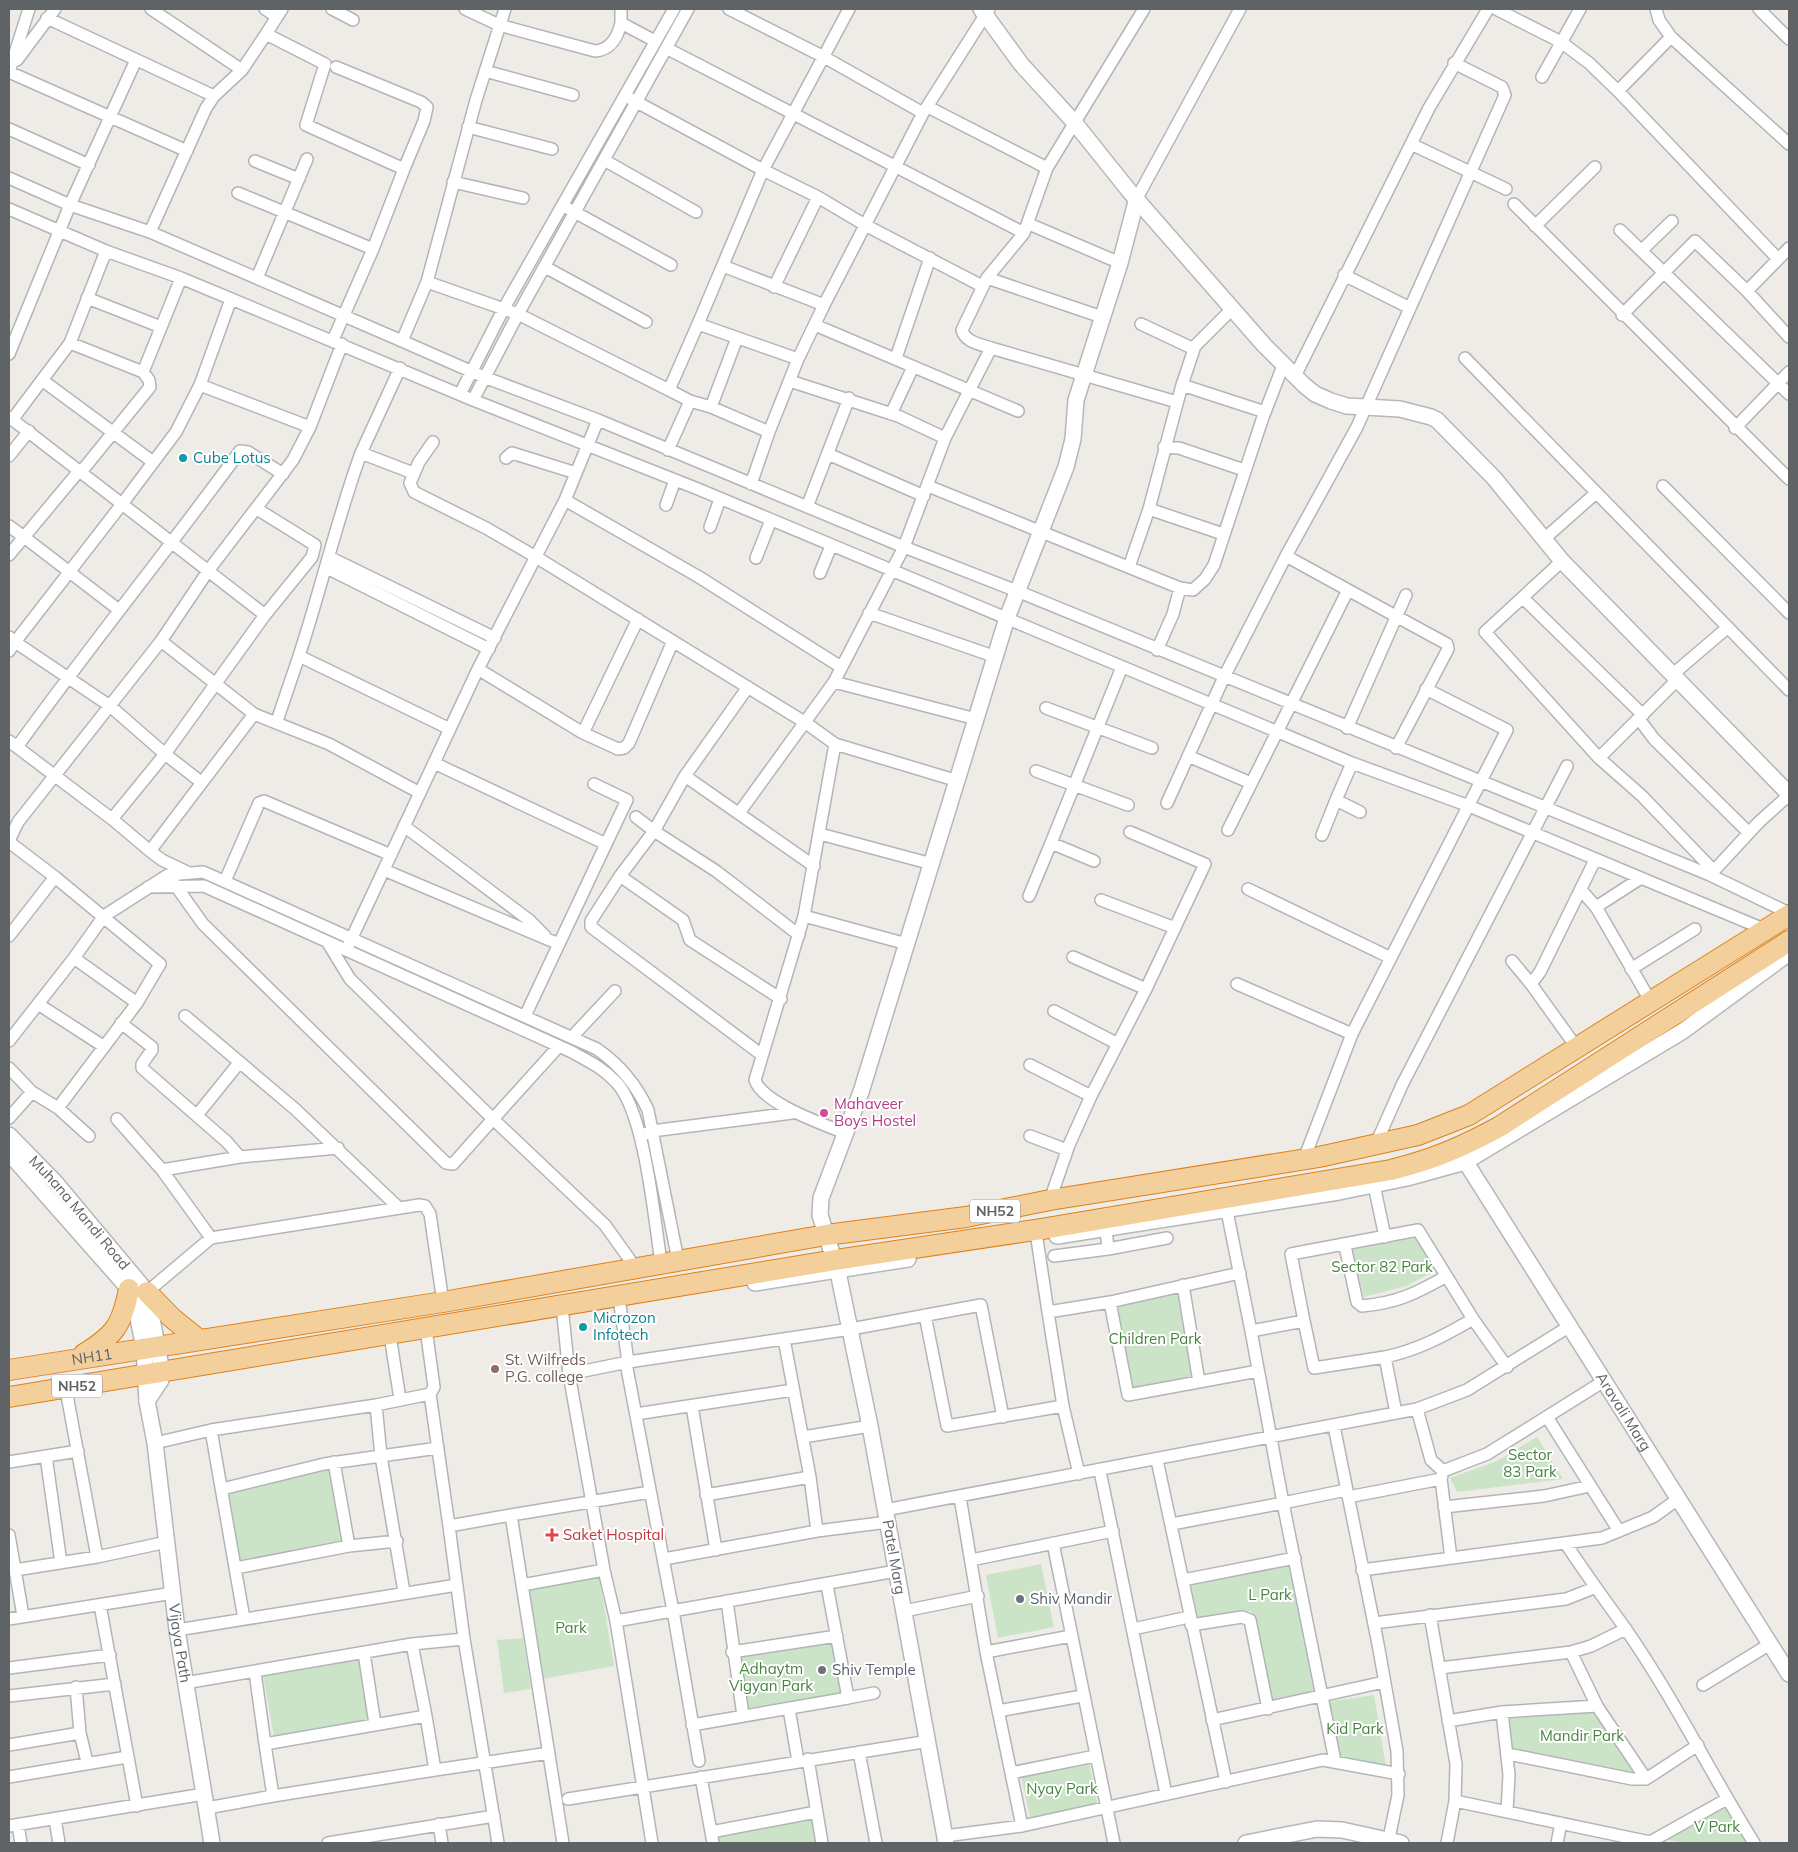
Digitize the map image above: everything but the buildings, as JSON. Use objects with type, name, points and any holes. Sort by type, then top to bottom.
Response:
[{"type":"highway","name":"NH52","points":[[150,1347],[443,1302],[826,1235],[966,1217],[1050,1200],[1304,1159],[1375,1146],[1418,1135],[1469,1115],[1789,914]]},
{"type":"highway","name":"NH52","points":[[9,1397],[154,1377],[836,1266],[1391,1170],[1428,1161],[1461,1156],[1499,1127],[1789,940]]},
{"type":"highway","points":[[76,1359],[106,1340],[116,1329],[124,1312],[138,1291],[198,1339]]},
{"type":"highway","name":"NH11","points":[[9,1370],[150,1347]]},
{"type":"street","points":[[9,72],[29,9]]},
{"type":"street","points":[[9,72],[55,9]]},
{"type":"street","points":[[151,9],[242,70]]},
{"type":"street","points":[[150,232],[214,96],[242,70],[280,13],[265,9]]},
{"type":"street","points":[[332,9],[353,20]]},
{"type":"street","points":[[465,9],[499,25],[595,51],[602,50],[611,44],[619,33],[622,23],[621,9]]},
{"type":"street","points":[[402,341],[427,282],[468,127],[505,9]]},
{"type":"street","points":[[460,394],[504,308],[564,206],[674,9]]},
{"type":"street","points":[[473,400],[518,314],[688,9]]},
{"type":"street","points":[[729,9],[925,110],[1048,168]]},
{"type":"street","points":[[669,390],[763,170],[849,9]]},
{"type":"street","points":[[1144,9],[1074,122],[1048,168],[1027,229],[984,282],[962,330],[968,340],[991,348],[1082,376],[1177,402]]},
{"type":"street","points":[[1136,198],[1240,9]]},
{"type":"street","points":[[1295,376],[1411,144],[1454,63],[1488,9]]},
{"type":"street","points":[[1496,9],[1561,42],[1589,63],[1778,259]]},
{"type":"street","points":[[1542,77],[1580,9]]},
{"type":"street","points":[[1656,9],[1659,20],[1671,37],[1789,144]]},
{"type":"street","points":[[1759,9],[1789,39]]},
{"type":"street","points":[[751,484],[768,432],[798,359],[824,305],[894,166],[925,110],[985,11],[1021,64],[1074,122],[1136,198],[1264,345],[1295,376],[1321,397],[1347,406],[1400,409],[1437,420],[1494,478],[1562,561],[1789,795],[1749,833],[1712,873]]},
{"type":"street","points":[[47,18],[214,96]]},
{"type":"street","points":[[622,23],[655,41]]},
{"type":"street","points":[[266,34],[326,64],[306,125],[404,169]]},
{"type":"street","points":[[1618,91],[1671,37]]},
{"type":"street","points":[[666,48],[794,112],[894,166],[1027,229],[1120,263]]},
{"type":"street","points":[[9,354],[70,204],[136,60]]},
{"type":"street","points":[[1167,803],[1224,677],[1286,556],[1358,426],[1505,95],[1502,86],[1454,63]]},
{"type":"street","points":[[58,1108],[137,1003],[160,964],[104,916],[9,841],[13,818],[55,775],[161,641],[208,571],[294,460],[310,427],[338,342],[344,315],[373,249],[424,121],[427,107],[421,102],[336,67]]},
{"type":"street","points":[[9,72],[187,151]]},
{"type":"street","points":[[485,72],[573,95]]},
{"type":"street","points":[[624,96],[818,197],[930,258],[984,282],[1102,317]]},
{"type":"street","points":[[468,127],[552,149]]},
{"type":"street","points":[[9,129],[89,165]]},
{"type":"street","points":[[1411,144],[1506,189]]},
{"type":"street","points":[[257,278],[307,159]]},
{"type":"street","points":[[604,160],[696,212]]},
{"type":"street","points":[[255,161],[299,179]]},
{"type":"street","points":[[1535,226],[1595,167]]},
{"type":"street","points":[[9,178],[70,204],[150,232],[484,377],[598,420],[1544,809],[1712,873],[1789,914]]},
{"type":"street","points":[[453,182],[523,198]]},
{"type":"street","points":[[238,193],[373,249]]},
{"type":"street","points":[[774,287],[818,197]]},
{"type":"street","name":"Patel Marg","points":[[945,1839],[929,1741],[870,1426],[851,1329],[836,1266],[820,1215],[821,1198],[861,1092],[1007,618],[1066,468],[1073,439],[1076,400],[1082,376],[1120,263],[1136,198]]},
{"type":"street","points":[[1514,204],[1622,315],[1789,479]]},
{"type":"street","points":[[564,206],[670,265]]},
{"type":"street","points":[[9,209],[106,251],[181,278],[473,400],[675,480],[1352,763],[1469,806],[1766,930]]},
{"type":"street","points":[[1642,250],[1672,221]]},
{"type":"street","points":[[1620,230],[1789,394]]},
{"type":"street","points":[[1622,315],[1695,241],[1789,337]]},
{"type":"street","points":[[1746,291],[1789,248]]},
{"type":"street","points":[[106,251],[70,343],[10,419],[29,431],[265,615]]},
{"type":"street","points":[[896,358],[930,258]]},
{"type":"street","points":[[723,266],[824,305]]},
{"type":"street","points":[[545,267],[646,322]]},
{"type":"street","points":[[1344,275],[1410,308]]},
{"type":"street","points":[[142,372],[181,278]]},
{"type":"street","points":[[427,282],[518,314],[690,401],[711,407],[768,432]]},
{"type":"street","points":[[87,298],[161,327]]},
{"type":"street","points":[[201,782],[165,754],[110,706],[11,643],[70,572],[176,432],[200,385],[231,299]]},
{"type":"street","points":[[1129,567],[1149,508],[1164,447],[1194,349],[1233,308]]},
{"type":"street","points":[[698,324],[798,359]]},
{"type":"street","points":[[1141,324],[1194,349]]},
{"type":"street","points":[[815,325],[1018,411]]},
{"type":"street","points":[[711,407],[737,338]]},
{"type":"street","points":[[9,555],[150,387],[149,380],[142,372],[70,343]]},
{"type":"street","points":[[738,814],[834,682],[904,547],[945,438],[991,348]]},
{"type":"street","points":[[1465,358],[1789,690]]},
{"type":"street","points":[[828,454],[1040,532],[1180,588],[1193,590],[1205,579],[1214,565],[1244,470],[1284,363]]},
{"type":"street","points":[[891,414],[913,367]]},
{"type":"street","points":[[277,722],[328,562],[346,494],[361,453],[400,368]]},
{"type":"street","points":[[1736,428],[1789,372]]},
{"type":"street","points":[[42,380],[153,462]]},
{"type":"street","points":[[790,381],[849,398],[945,438]]},
{"type":"street","points":[[200,385],[310,427]]},
{"type":"street","points":[[1182,385],[1265,412]]},
{"type":"street","points":[[807,507],[849,398]]},
{"type":"street","points":[[668,450],[690,401]]},
{"type":"street","points":[[346,951],[478,669],[565,500],[598,420]]},
{"type":"street","points":[[9,456],[29,431]]},
{"type":"street","points":[[432,442],[413,473],[410,483],[414,492],[486,528],[536,557],[806,723],[835,744],[958,781]]},
{"type":"street","points":[[1164,447],[1179,448],[1244,470]]},
{"type":"street","points":[[188,873],[162,860],[112,819],[13,744],[173,542],[240,451],[248,452],[283,474]]},
{"type":"street","points":[[361,453],[413,473]]},
{"type":"street","points":[[506,458],[512,453],[576,473]]},
{"type":"street","points":[[666,505],[675,480]]},
{"type":"street","points":[[1663,486],[1789,613]]},
{"type":"street","points":[[1544,539],[1596,494]]},
{"type":"street","points":[[710,527],[720,499]]},
{"type":"street","points":[[565,500],[699,577],[841,667]]},
{"type":"street","points":[[1149,508],[1223,534]]},
{"type":"street","points":[[112,819],[165,754],[265,615],[315,551],[314,545],[257,509]]},
{"type":"street","points":[[756,558],[771,520]]},
{"type":"street","points":[[9,526],[119,610]]},
{"type":"street","points":[[820,573],[831,546]]},
{"type":"street","points":[[1286,556],[1446,644],[1448,649],[1396,748]]},
{"type":"street","points":[[1562,561],[1485,632],[1599,758],[1642,796],[1712,873]]},
{"type":"street","points":[[328,562],[455,618],[495,638]]},
{"type":"street","points":[[328,562],[489,649]]},
{"type":"street","points":[[1157,650],[1173,614],[1180,588]]},
{"type":"street","points":[[1228,830],[1348,590]]},
{"type":"street","points":[[1347,728],[1406,595]]},
{"type":"street","points":[[1523,598],[1641,717],[1654,739],[1749,833]]},
{"type":"street","points":[[869,613],[996,657]]},
{"type":"street","points":[[449,629],[455,618]]},
{"type":"street","points":[[583,734],[638,619]]},
{"type":"street","points":[[1599,758],[1641,717],[1675,678],[1727,628]]},
{"type":"street","points":[[161,641],[254,714],[329,744],[420,793]]},
{"type":"street","points":[[478,669],[583,734],[611,748],[624,748],[628,743],[672,641]]},
{"type":"street","points":[[299,656],[450,729]]},
{"type":"street","points":[[1029,896],[1122,667]]},
{"type":"street","points":[[834,682],[976,719]]},
{"type":"street","points":[[748,687],[685,776],[654,831],[620,876],[591,921],[591,927],[762,1055]]},
{"type":"street","points":[[1304,1159],[1352,1034],[1389,957],[1507,730],[1426,689]]},
{"type":"street","points":[[1046,708],[1152,748]]},
{"type":"street","points":[[150,851],[254,714]]},
{"type":"street","points":[[835,744],[804,916],[781,999],[762,1055],[756,1083],[792,1113],[845,1133]]},
{"type":"street","points":[[1188,756],[1251,783]]},
{"type":"street","points":[[434,763],[606,844]]},
{"type":"street","points":[[1322,834],[1352,763]]},
{"type":"street","points":[[1375,1146],[1402,1085],[1496,907],[1567,766]]},
{"type":"street","points":[[1036,770],[1128,805]]},
{"type":"street","points":[[685,776],[814,866]]},
{"type":"street","points":[[526,1016],[627,800],[594,784]]},
{"type":"street","points":[[1336,800],[1360,812]]},
{"type":"street","points":[[225,881],[258,803],[264,801],[391,855]]},
{"type":"street","points":[[636,817],[654,831],[716,871],[799,935]]},
{"type":"street","points":[[404,826],[529,920],[548,940]]},
{"type":"street","points":[[1050,1200],[1067,1150],[1091,1096],[1146,989],[1205,864],[1130,832]]},
{"type":"street","points":[[820,834],[932,864]]},
{"type":"street","points":[[1052,843],[1094,861]]},
{"type":"street","points":[[1531,984],[1540,972],[1595,860]]},
{"type":"street","points":[[384,870],[559,944]]},
{"type":"street","points":[[9,1041],[74,958],[104,916],[168,875],[202,872],[352,937],[572,1037],[597,1049],[615,1061],[639,1090],[648,1110],[646,1133],[669,1261]]},
{"type":"street","points":[[168,875],[203,924],[446,1163],[453,1164],[559,1046]]},
{"type":"street","points":[[620,876],[683,920],[690,940],[781,999]]},
{"type":"street","points":[[9,936],[55,877]]},
{"type":"street","points":[[1596,907],[1641,878]]},
{"type":"street","points":[[147,887],[204,886],[559,1046],[601,1068],[617,1083],[646,1133],[669,1261]]},
{"type":"street","points":[[1248,889],[1389,957]]},
{"type":"street","points":[[1581,890],[1596,907],[1651,1002]]},
{"type":"street","points":[[1101,900],[1175,928]]},
{"type":"street","points":[[804,916],[907,944]]},
{"type":"street","points":[[1631,969],[1695,929]]},
{"type":"street","points":[[328,943],[350,979],[605,1225],[635,1267]]},
{"type":"street","points":[[9,1405],[154,1377],[391,1342],[562,1310],[620,1305],[836,1266],[1227,1211],[1374,1185],[1461,1156],[1683,1030],[1789,953]]},
{"type":"street","points":[[1073,957],[1146,989]]},
{"type":"street","points":[[74,958],[137,1003]]},
{"type":"street","points":[[1512,961],[1531,984],[1576,1048]]},
{"type":"street","points":[[1237,984],[1352,1034]]},
{"type":"street","points":[[572,1037],[615,991]]},
{"type":"street","points":[[38,1004],[103,1046]]},
{"type":"street","points":[[1054,1012],[1118,1044]]},
{"type":"street","points":[[185,1016],[338,1148],[398,1208]]},
{"type":"street","points":[[121,1023],[152,1047],[152,1050],[142,1064],[142,1068],[227,1142],[240,1157]]},
{"type":"street","points":[[197,1115],[239,1063]]},
{"type":"street","points":[[1030,1066],[1091,1096]]},
{"type":"street","points":[[9,1068],[32,1092],[58,1108],[89,1136]]},
{"type":"street","points":[[9,1118],[32,1092]]},
{"type":"street","points":[[646,1133],[792,1113]]},
{"type":"street","points":[[117,1119],[162,1170],[211,1238]]},
{"type":"street","name":"Muhana Mandi Road","points":[[9,1135],[55,1182],[138,1291]]},
{"type":"street","points":[[1030,1136],[1067,1150]]},
{"type":"street","points":[[162,1170],[240,1157],[338,1148]]},
{"type":"street","points":[[9,1153],[138,1291],[150,1347],[154,1377]]},
{"type":"street","name":"Aravali Marg","points":[[1461,1156],[1789,1674]]},
{"type":"street","points":[[1374,1185],[1384,1236]]},
{"type":"street","points":[[138,1291],[211,1238],[398,1208],[425,1206],[430,1214],[443,1302]]},
{"type":"street","points":[[1227,1211],[1270,1438],[1335,1761]]},
{"type":"street","points":[[1106,1229],[1108,1249]]},
{"type":"street","points":[[1472,1320],[1435,1341],[1408,1352],[1386,1358],[1314,1368],[1291,1254],[1345,1246],[1418,1230],[1472,1320],[1507,1367]]},
{"type":"street","points":[[1054,1256],[1108,1249],[1166,1238]]},
{"type":"street","points":[[1037,1239],[1063,1406],[1079,1474]]},
{"type":"street","points":[[1345,1246],[1357,1302],[1362,1306],[1401,1300],[1414,1295],[1445,1277]]},
{"type":"street","points":[[1048,1312],[1110,1302],[1240,1273]]},
{"type":"street","points":[[1183,1285],[1199,1382]]},
{"type":"street","points":[[1110,1302],[1128,1395],[1258,1371]]},
{"type":"street","points":[[620,1305],[636,1414],[699,1761]]},
{"type":"street","points":[[568,1374],[627,1362],[851,1329],[981,1306],[1003,1417]]},
{"type":"street","points":[[562,1310],[568,1374],[604,1570],[616,1621],[652,1843]]},
{"type":"street","points":[[925,1315],[947,1426],[1063,1406]]},
{"type":"street","points":[[1251,1331],[1304,1321]]},
{"type":"street","points":[[664,1560],[817,1531],[887,1516],[960,1497],[1417,1409],[1467,1390],[1507,1367],[1570,1326]]},
{"type":"street","points":[[427,1336],[434,1387],[430,1394],[464,1639],[498,1843]]},
{"type":"street","points":[[784,1339],[810,1477],[817,1531]]},
{"type":"street","points":[[391,1342],[400,1399]]},
{"type":"street","points":[[1386,1358],[1396,1413]]},
{"type":"street","name":"Vijaya Path","points":[[154,1377],[147,1401],[155,1443],[177,1630],[212,1843]]},
{"type":"street","points":[[1172,1524],[1283,1503],[1347,1494],[1442,1475],[1487,1454],[1604,1381]]},
{"type":"street","points":[[636,1414],[793,1390]]},
{"type":"street","points":[[155,1443],[212,1430],[376,1405],[430,1394]]},
{"type":"street","points":[[67,1395],[97,1557]]},
{"type":"street","points":[[376,1405],[381,1456],[404,1592]]},
{"type":"street","points":[[692,1406],[716,1550]]},
{"type":"street","points":[[1417,1409],[1431,1460],[1442,1475],[1451,1558]]},
{"type":"street","points":[[1547,1417],[1619,1531]]},
{"type":"street","points":[[803,1437],[870,1426]]},
{"type":"street","points":[[1246,1843],[1317,1829],[1342,1830],[1392,1842],[1399,1774],[1374,1623],[1334,1426]]},
{"type":"street","points":[[212,1430],[244,1619]]},
{"type":"street","points":[[222,1488],[334,1462],[438,1448]]},
{"type":"street","points":[[9,1462],[78,1451]]},
{"type":"street","points":[[46,1456],[61,1563]]},
{"type":"street","points":[[1157,1460],[1226,1782]]},
{"type":"street","points":[[334,1462],[349,1546]]},
{"type":"street","points":[[1100,1471],[1166,1794]]},
{"type":"street","points":[[706,1494],[810,1477]]},
{"type":"street","points":[[1444,1507],[1544,1496],[1590,1486]]},
{"type":"street","points":[[449,1526],[650,1492]]},
{"type":"street","points":[[960,1497],[986,1652],[1022,1826]]},
{"type":"street","points":[[1362,1570],[1602,1538],[1653,1517],[1678,1499]]},
{"type":"street","points":[[511,1515],[564,1843]]},
{"type":"street","points":[[971,1560],[1113,1531]]},
{"type":"street","points":[[9,1535],[23,1616]]},
{"type":"street","points":[[15,1570],[97,1557],[167,1542]]},
{"type":"street","points":[[236,1568],[349,1546],[397,1542]]},
{"type":"street","points":[[1053,1543],[1082,1696],[1114,1843]]},
{"type":"street","points":[[1566,1544],[1594,1588],[1626,1629],[1698,1745],[1727,1799],[1754,1843]]},
{"type":"street","points":[[1183,1580],[1295,1558]]},
{"type":"street","points":[[522,1585],[604,1570]]},
{"type":"street","points":[[616,1621],[896,1572]]},
{"type":"street","points":[[177,1630],[457,1585]]},
{"type":"street","points":[[827,1585],[848,1698]]},
{"type":"street","points":[[1374,1623],[1566,1599],[1594,1588]]},
{"type":"street","points":[[9,1619],[173,1593]]},
{"type":"street","points":[[904,1612],[978,1596]]},
{"type":"street","points":[[727,1601],[732,1652],[743,1716]]},
{"type":"street","points":[[100,1605],[137,1806]]},
{"type":"street","points":[[1430,1615],[1456,1764],[1455,1801],[1447,1843]]},
{"type":"street","points":[[1133,1629],[1190,1621],[1242,1617],[1250,1620],[1268,1709]]},
{"type":"street","points":[[1440,1668],[1571,1652],[1591,1646],[1626,1629]]},
{"type":"street","points":[[732,1652],[837,1636]]},
{"type":"street","points":[[986,1652],[1070,1636]]},
{"type":"street","points":[[185,1682],[254,1672],[412,1644],[464,1639]]},
{"type":"street","points":[[412,1644],[435,1770]]},
{"type":"street","points":[[1703,1685],[1770,1644]]},
{"type":"street","points":[[1571,1652],[1597,1706],[1646,1779]]},
{"type":"street","points":[[364,1653],[375,1724]]},
{"type":"street","points":[[9,1668],[110,1655]]},
{"type":"street","points":[[254,1672],[273,1796]]},
{"type":"street","points":[[1212,1720],[1384,1682]]},
{"type":"street","points":[[9,1696],[115,1684]]},
{"type":"street","points":[[76,1687],[80,1733],[87,1762]]},
{"type":"street","points":[[692,1725],[874,1693]]},
{"type":"street","points":[[998,1711],[1082,1696]]},
{"type":"street","points":[[1448,1721],[1502,1712],[1597,1706]]},
{"type":"street","points":[[789,1709],[816,1812],[822,1843]]},
{"type":"street","points":[[1502,1712],[1508,1754],[1507,1811]]},
{"type":"street","points":[[265,1744],[426,1716]]},
{"type":"street","points":[[9,1745],[80,1733]]},
{"type":"street","points":[[568,1799],[929,1741]]},
{"type":"street","points":[[1508,1754],[1632,1779],[1646,1779],[1698,1745]]},
{"type":"street","points":[[859,1752],[876,1843]]},
{"type":"street","points":[[22,1843],[14,1825],[137,1806],[273,1796],[549,1753]]},
{"type":"street","points":[[1011,1773],[1095,1756]]},
{"type":"street","points":[[9,1778],[87,1762],[127,1757]]},
{"type":"street","points":[[945,1839],[1022,1826],[1323,1760],[1399,1774]]},
{"type":"street","points":[[701,1777],[712,1838],[816,1812]]},
{"type":"street","points":[[1455,1801],[1654,1842],[1727,1799]]},
{"type":"street","points":[[328,1843],[390,1838],[439,1824],[494,1816]]},
{"type":"street","points":[[55,1819],[59,1843]]},
{"type":"street","points":[[1557,1843],[1561,1823]]},
{"type":"street","points":[[439,1824],[442,1843]]},
{"type":"street","points":[[1292,1843],[1314,1838],[1332,1838],[1362,1843]]},
{"type":"green space","name":"Sector 82 Park","points":[[1417,1235],[1435,1271],[1406,1286],[1364,1297],[1351,1250]]},
{"type":"green space","name":"Children Park","points":[[1178,1291],[1194,1376],[1133,1388],[1117,1302]]},
{"type":"green space","name":"Sector 83 Park","points":[[1537,1437],[1563,1479],[1457,1492],[1450,1478],[1497,1461]]},
{"type":"green space","points":[[334,1462],[349,1546],[236,1568],[222,1489]]},
{"type":"green space","name":"Shiv Mandir","points":[[1041,1564],[1054,1627],[998,1638],[986,1575]]},
{"type":"green space","name":"L Park","points":[[1290,1564],[1314,1693],[1268,1702],[1251,1611],[1198,1620],[1191,1583]]},
{"type":"green space","name":"Park","points":[[599,1576],[614,1666],[542,1679],[529,1589]]},
{"type":"green space","name":"Park","points":[[523,1638],[531,1689],[504,1693],[497,1640]]},
{"type":"green space","name":"Adhaytm Vigyan Park","points":[[834,1643],[843,1694],[746,1708],[739,1655]]},
{"type":"green space","points":[[362,1655],[375,1724],[274,1736],[263,1675]]},
{"type":"green space","name":"Kid Park","points":[[1374,1695],[1386,1766],[1336,1755],[1326,1702]]},
{"type":"green space","name":"Mandir Park","points":[[1597,1706],[1646,1779],[1508,1754],[1502,1712]]},
{"type":"green space","name":"Nyay Park","points":[[1089,1761],[1097,1803],[1030,1818],[1021,1776]]},
{"type":"green space","name":"V Park","points":[[1725,1806],[1746,1843],[1684,1843],[1662,1839]]},
{"type":"green space","points":[[816,1812],[822,1843],[713,1843],[711,1832]]},
{"type":"place","name":"Cube Lotus","points":[[183,458]]},
{"type":"place","name":"Mahaveer Boys Hostel","points":[[824,1113]]},
{"type":"place","name":"Microzon Infotech","points":[[583,1327]]},
{"type":"place","name":"St. Wilfreds P.G. college","points":[[495,1369]]},
{"type":"place","name":"Saket Hospital","points":[[552,1535]]},
{"type":"place","name":"Shiv Mandir","points":[[1020,1599]]},
{"type":"place","name":"Shiv Temple","points":[[822,1670]]}]
